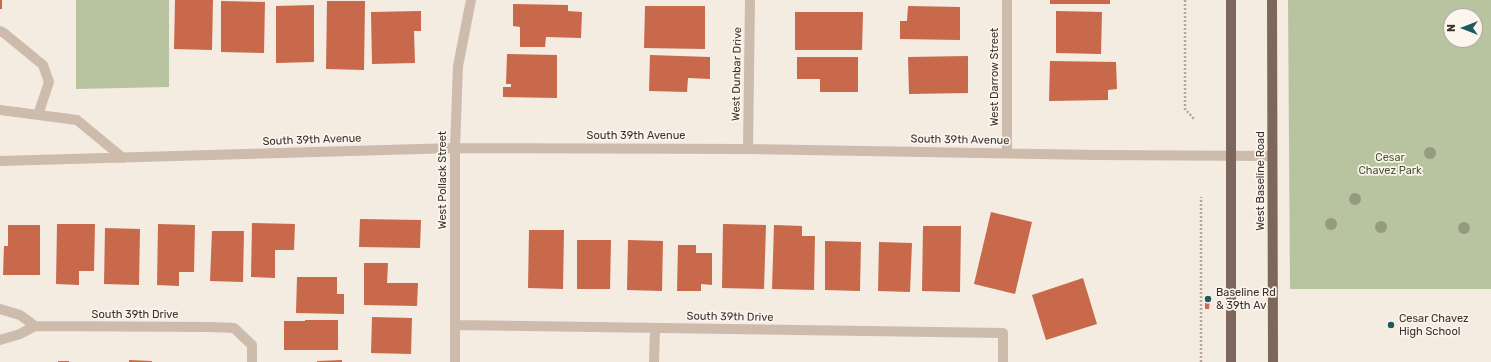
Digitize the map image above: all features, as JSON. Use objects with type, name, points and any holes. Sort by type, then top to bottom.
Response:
[{"type":"main road","points":[[1230,0],[1231,362]]},
{"type":"main road","name":"West Baseline Road","points":[[1272,0],[1273,362]]},
{"type":"street","name":"West Pollack Street","points":[[455,362],[455,148],[458,66],[471,0]]},
{"type":"street","name":"West Dunbar Drive","points":[[748,149],[750,0]]},
{"type":"street","name":"West Darrow Street","points":[[1007,0],[1007,153]]},
{"type":"street","points":[[0,32],[4,33],[43,65],[49,82],[38,115]]},
{"type":"street","points":[[0,110],[77,120],[123,158]]},
{"type":"street","name":"South 39th Avenue","points":[[0,161],[455,148],[748,149],[1272,156]]},
{"type":"street","points":[[0,309],[20,315],[35,326]]},
{"type":"street","name":"South 39th Drive","points":[[456,325],[1003,333],[1003,362]]},
{"type":"street","name":"South 39th Drive","points":[[0,340],[20,334],[35,326],[234,328],[252,345],[252,362]]},
{"type":"street","points":[[654,362],[655,328]]},
{"type":"path","points":[[1185,0],[1185,109],[1195,120]]},
{"type":"path","points":[[1201,197],[1201,362]]},
{"type":"green space","points":[[76,0],[169,0],[169,87],[76,89]]},
{"type":"green space","name":"Cesar Chavez Park","points":[[1288,0],[1491,0],[1491,289],[1290,289]]},
{"type":"building","points":[[0,0],[2,0],[2,9],[0,9]]},
{"type":"building","points":[[175,0],[213,0],[212,50],[174,49]]},
{"type":"building","points":[[1050,0],[1110,0],[1110,4],[1050,4]]},
{"type":"building","points":[[221,1],[265,2],[264,53],[221,52]]},
{"type":"building","points":[[327,1],[365,1],[364,70],[326,69]]},
{"type":"building","points":[[513,4],[568,5],[568,11],[582,12],[581,38],[546,37],[545,47],[520,47],[520,27],[513,26]]},
{"type":"building","points":[[314,5],[314,62],[276,63],[276,6]]},
{"type":"building","points":[[645,6],[705,6],[705,49],[644,48]]},
{"type":"building","points":[[908,6],[960,7],[960,40],[900,39],[900,21],[907,21]]},
{"type":"building","points":[[421,11],[421,31],[414,31],[415,63],[372,64],[371,12]]},
{"type":"building","points":[[1056,11],[1102,12],[1101,54],[1056,53]]},
{"type":"building","points":[[795,12],[863,12],[862,50],[795,50]]},
{"type":"building","points":[[507,54],[557,55],[557,98],[503,97],[503,87],[511,87],[511,84],[506,84]]},
{"type":"building","points":[[650,55],[710,57],[710,79],[688,78],[687,92],[649,91]]},
{"type":"building","points":[[968,56],[968,93],[909,94],[908,57]]},
{"type":"building","points":[[797,57],[858,57],[858,92],[820,92],[820,79],[797,79]]},
{"type":"building","points":[[1050,61],[1116,62],[1117,89],[1108,90],[1108,100],[1049,101]]},
{"type":"building","points":[[991,212],[1032,222],[1015,294],[974,284]]},
{"type":"building","points":[[360,219],[421,220],[420,248],[359,247]]},
{"type":"building","points":[[252,223],[295,224],[294,250],[275,250],[275,278],[251,277]]},
{"type":"building","points":[[57,224],[95,224],[94,271],[79,271],[79,285],[56,284]]},
{"type":"building","points":[[158,224],[195,225],[194,272],[179,272],[179,286],[157,285]]},
{"type":"building","points":[[723,224],[766,225],[764,289],[722,288]]},
{"type":"building","points":[[8,225],[40,225],[40,275],[3,275],[4,246],[8,246]]},
{"type":"building","points":[[774,225],[802,226],[802,236],[815,236],[814,290],[772,289]]},
{"type":"building","points":[[923,226],[961,226],[960,292],[922,291]]},
{"type":"building","points":[[105,228],[140,229],[139,285],[104,284]]},
{"type":"building","points":[[529,230],[564,230],[563,289],[528,288]]},
{"type":"building","points":[[212,231],[244,231],[243,282],[210,281]]},
{"type":"building","points":[[577,240],[611,240],[610,289],[577,289]]},
{"type":"building","points":[[628,240],[663,241],[662,291],[627,290]]},
{"type":"building","points":[[825,241],[861,242],[860,291],[825,290]]},
{"type":"building","points":[[879,242],[912,243],[910,292],[878,291]]},
{"type":"building","points":[[678,245],[696,245],[696,253],[712,253],[712,285],[701,284],[701,291],[677,291]]},
{"type":"building","points":[[364,263],[388,263],[387,283],[418,283],[417,306],[364,305]]},
{"type":"building","points":[[297,277],[337,277],[337,294],[344,294],[344,314],[296,313]]},
{"type":"building","points":[[1083,278],[1097,324],[1046,340],[1032,295]]},
{"type":"building","points":[[1205,296],[1210,297],[1209,309],[1205,309]]},
{"type":"building","points":[[372,317],[412,318],[411,354],[371,353]]},
{"type":"building","points":[[338,320],[338,350],[284,350],[284,321]]},
{"type":"building","points":[[129,360],[152,361],[152,362],[129,362]]},
{"type":"building","points":[[342,360],[342,362],[317,362],[317,361]]},
{"type":"building","points":[[69,361],[69,362],[58,362]]},
{"type":"place","name":"Baseline Rd & 39th Av","points":[[1208,299]]},
{"type":"place","name":"Cesar Chavez High School","points":[[1391,325]]}]
